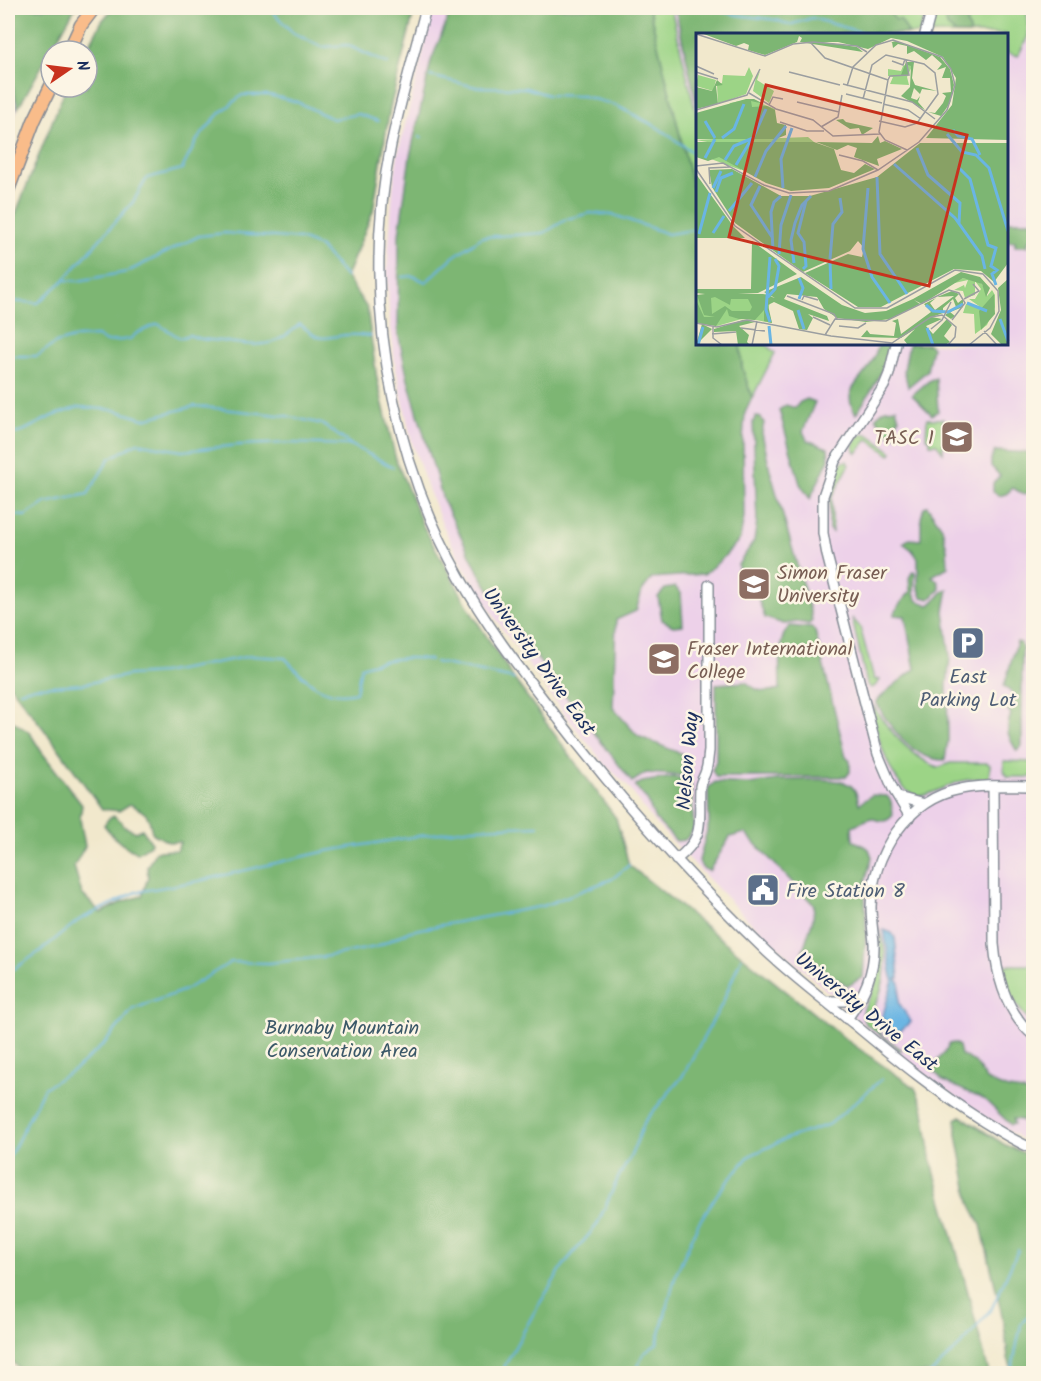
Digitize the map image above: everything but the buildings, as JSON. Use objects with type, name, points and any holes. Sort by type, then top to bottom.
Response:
[{"type":"main road","points":[[75,39],[94,8]]},
{"type":"main road","points":[[8,190],[45,99]]},
{"type":"street","name":"University Drive East","points":[[426,8],[391,144],[385,183],[380,238],[381,320],[392,395],[403,442],[431,519],[459,577],[534,687],[606,781],[676,861],[765,950],[921,1079],[990,1125],[1034,1149]]},
{"type":"street","points":[[925,33],[932,8]]},
{"type":"street","points":[[896,345],[884,386],[835,461],[825,490],[822,512],[827,555],[873,733],[885,772],[910,817]]},
{"type":"street","name":"Nelson Way","points":[[676,861],[692,847],[696,840],[699,826],[699,784],[706,772],[710,751],[709,585]]},
{"type":"street","points":[[993,786],[994,944],[997,969],[1002,990],[1013,1012],[1026,1030],[1034,1036]]},
{"type":"street","points":[[847,1019],[869,980],[874,956],[871,908],[873,883],[879,861],[897,831],[924,804],[961,789],[1034,786]]},
{"type":"street","points":[[898,796],[924,804]]},
{"type":"street","points":[[825,1001],[845,1001],[862,996]]},
{"type":"shaded area","name":"Simon Fraser University","points":[[434,8],[1033,8],[1033,1145],[987,1119],[907,1062],[841,1006],[840,998],[827,991],[746,918],[654,822],[626,784],[606,766],[503,630],[464,568],[442,524],[412,443],[395,364],[389,311],[387,269],[398,153]]},
{"type":"shaded area","points":[[8,67],[18,108],[8,135]]},
{"type":"green space","points":[[8,8],[75,8],[57,39],[39,39],[39,71],[18,108],[8,67]]},
{"type":"green space","name":"Burnaby Mountain Conservation Area","points":[[113,8],[415,8],[390,108],[373,211],[346,277],[367,308],[377,379],[396,460],[423,526],[474,617],[514,679],[616,818],[629,865],[848,1041],[915,1088],[923,1106],[932,1163],[989,1373],[24,1374],[8,1357],[8,711],[11,720],[30,733],[82,805],[80,819],[85,846],[74,866],[82,894],[101,913],[122,902],[142,896],[148,877],[147,867],[156,851],[177,850],[180,842],[168,842],[152,833],[146,815],[130,804],[119,811],[102,809],[8,683],[8,233],[61,99],[99,99],[99,39],[92,39],[102,21]]},
{"type":"green space","points":[[452,8],[649,8],[696,201],[696,345],[740,345],[742,367],[752,398],[745,413],[744,517],[740,539],[704,574],[652,578],[642,591],[636,611],[616,620],[613,708],[638,736],[684,755],[689,768],[689,776],[646,773],[632,782],[513,627],[479,573],[443,500],[408,380],[398,333],[399,235],[410,156],[431,61]]},
{"type":"green space","points":[[649,8],[671,8],[696,114],[696,201]]},
{"type":"green space","points":[[671,8],[927,8],[919,33],[697,33]]},
{"type":"green space","points":[[675,8],[885,8],[896,20],[900,19],[908,33],[696,33],[696,101]]},
{"type":"green space","points":[[937,8],[1027,8],[1028,36],[1018,56],[1008,53],[1008,33],[930,33]]},
{"type":"green space","points":[[956,10],[960,16],[968,20],[970,33],[955,33],[947,26],[946,21]]},
{"type":"green space","points":[[1008,221],[1032,221],[1033,240],[1028,240],[1028,246],[1015,246],[1015,241],[1008,242]]},
{"type":"green space","points":[[740,345],[766,345],[775,353],[752,398],[742,367]]},
{"type":"green space","points":[[879,345],[889,345],[881,372],[856,414],[850,399],[851,394]]},
{"type":"green space","points":[[909,345],[932,347],[927,371],[908,387],[904,370]]},
{"type":"green space","points":[[936,378],[938,411],[932,415],[912,395],[930,380]]},
{"type":"green space","points":[[807,399],[815,402],[803,431],[807,440],[828,448],[829,459],[810,499],[800,484],[779,410],[786,405],[795,408]]},
{"type":"green space","points":[[896,408],[899,418],[895,427],[897,434],[895,436],[881,426],[876,417],[885,409]]},
{"type":"green space","points":[[756,416],[764,423],[762,433],[770,470],[811,614],[812,621],[809,624],[797,622],[784,624],[765,618],[754,586],[739,575],[738,565],[754,541],[757,521],[753,422]]},
{"type":"green space","points":[[927,419],[943,419],[943,452],[937,444],[930,444],[930,439],[926,438]]},
{"type":"green space","points":[[868,434],[892,452],[890,455],[868,439],[857,453],[853,445],[858,436]]},
{"type":"green space","points":[[995,451],[1033,453],[1033,492],[1023,494],[1013,488],[999,496],[993,491],[993,483],[1000,476],[991,466],[991,459]]},
{"type":"green space","points":[[847,461],[849,466],[832,497],[832,532],[829,529],[830,497],[839,466],[842,462]]},
{"type":"green space","points":[[927,506],[942,527],[948,567],[932,576],[938,581],[940,589],[930,599],[922,597],[918,586],[918,558],[903,543],[909,539],[921,540],[921,518],[924,507]]},
{"type":"green space","points":[[913,571],[915,572],[914,593],[918,601],[929,605],[948,589],[944,611],[950,657],[947,685],[948,740],[945,760],[934,759],[913,749],[895,732],[876,702],[915,669],[905,616],[894,615],[910,592],[909,578]]},
{"type":"green space","points":[[675,587],[681,593],[683,625],[673,626],[662,620],[658,597],[665,589]]},
{"type":"green space","points":[[852,618],[860,627],[874,679],[880,680],[871,688],[867,684]]},
{"type":"green space","points":[[790,626],[812,628],[815,631],[846,757],[850,761],[850,772],[846,777],[716,777],[712,770],[716,761],[716,684],[746,682],[762,691],[780,689],[781,647]]},
{"type":"green space","points":[[1017,642],[1021,643],[1022,649],[1022,746],[1017,751],[1008,734],[1011,714],[1005,706],[1005,703],[1014,698],[1004,686]]},
{"type":"green space","points":[[873,706],[900,741],[917,756],[937,768],[950,763],[987,763],[990,765],[989,778],[962,781],[923,796],[909,792],[900,784],[886,758],[876,728]]},
{"type":"green space","points":[[1004,761],[1033,762],[1033,777],[1008,777],[1004,771]]},
{"type":"green space","points":[[673,777],[691,780],[694,830],[685,840],[676,841],[655,819],[647,800],[635,786],[642,782]]},
{"type":"green space","points":[[777,780],[842,782],[853,787],[859,804],[872,795],[887,796],[891,801],[893,815],[888,820],[880,821],[871,818],[852,826],[853,840],[869,849],[872,857],[865,883],[866,931],[863,977],[848,986],[802,953],[813,919],[814,905],[745,833],[730,837],[709,871],[702,868],[699,861],[709,823],[708,788],[715,782],[749,784]]},
{"type":"green space","points":[[114,816],[122,822],[123,826],[136,832],[142,829],[151,842],[150,845],[138,853],[119,842],[104,825],[109,818]]},
{"type":"green space","points":[[880,930],[884,946],[885,971],[882,988],[871,1018],[881,1034],[902,1050],[900,1051],[865,1023],[863,1018],[864,1009],[878,973]]},
{"type":"green space","points":[[1002,965],[1033,965],[1033,1025],[1008,990]]},
{"type":"green space","points":[[954,1043],[959,1046],[961,1055],[975,1062],[986,1079],[1008,1089],[1023,1091],[1033,1097],[1033,1135],[1021,1120],[1013,1119],[1014,1124],[1011,1125],[985,1100],[943,1081],[933,1070],[949,1044]]},
{"type":"green space","points":[[961,1116],[1005,1145],[1033,1157],[1033,1373],[1013,1373],[1008,1358],[1004,1324],[981,1225],[970,1203],[957,1135],[956,1119]]},
{"type":"water","points":[[884,930],[892,933],[895,938],[899,978],[896,979],[900,983],[899,1003],[911,1022],[897,1033],[882,1018],[893,980]]},
{"type":"waterway","points":[[269,8],[293,33],[322,47],[347,45],[388,64]]},
{"type":"waterway","points":[[707,8],[737,15],[777,20],[789,25],[812,18],[864,33]]},
{"type":"waterway","points":[[430,76],[476,87],[526,88],[548,95],[583,96],[615,105],[657,127],[696,155]]},
{"type":"waterway","points":[[64,280],[133,202],[147,178],[182,169],[197,140],[217,116],[242,95],[269,95],[297,102],[333,119],[358,114],[378,121]]},
{"type":"waterway","points":[[402,277],[413,276],[426,282],[453,257],[482,237],[544,233],[567,219],[590,213],[614,215],[668,234],[696,229]]},
{"type":"waterway","points":[[8,301],[38,303],[64,280],[78,281],[127,272],[199,236],[225,233],[300,239],[320,247],[346,277]]},
{"type":"waterway","points":[[8,356],[37,356],[56,343],[77,337],[97,336],[106,342],[130,339],[137,333],[158,324],[180,338],[189,335],[201,339],[254,345],[281,338],[300,324],[321,338],[371,336]]},
{"type":"waterway","points":[[8,434],[19,433],[52,416],[79,407],[114,410],[144,419],[195,406],[287,416],[322,424],[353,446],[393,467]]},
{"type":"waterway","points":[[8,514],[25,516],[45,503],[88,494],[109,459],[137,443],[182,451],[288,443],[351,445]]},
{"type":"waterway","points":[[20,691],[35,687],[83,684],[130,675],[162,673],[251,656],[285,658],[300,674],[316,686],[325,691],[345,694],[356,692],[361,667],[395,659],[430,660]]},
{"type":"waterway","points":[[435,662],[514,679]]},
{"type":"waterway","points":[[8,973],[79,920],[136,892],[199,881],[327,851],[412,837],[473,828],[538,826]]},
{"type":"waterway","points":[[8,1160],[44,1088],[77,1068],[103,1045],[133,1009],[185,990],[231,962],[269,963],[323,957],[376,947],[410,931],[543,906],[612,879],[629,865]]},
{"type":"waterway","points":[[504,1374],[505,1365],[535,1311],[565,1263],[597,1225],[619,1176],[630,1158],[645,1121],[682,1077],[723,1002],[741,958]]},
{"type":"waterway","points":[[635,1374],[643,1354],[657,1344],[676,1274],[698,1224],[718,1193],[749,1156],[788,1138],[830,1124],[882,1079]]},
{"type":"waterway","points":[[930,1374],[966,1340],[992,1308],[1018,1250]]},
{"type":"waterway","points":[[1011,1374],[1021,1324],[1034,1309]]},
{"type":"place","name":"TASC 1","points":[[957,437]]},
{"type":"place","name":"Simon Fraser University","points":[[754,584]]},
{"type":"place","name":"East Parking Lot","points":[[968,643]]},
{"type":"place","name":"Fraser International College","points":[[664,659]]},
{"type":"place","name":"Fire Station 8","points":[[763,890]]}]
